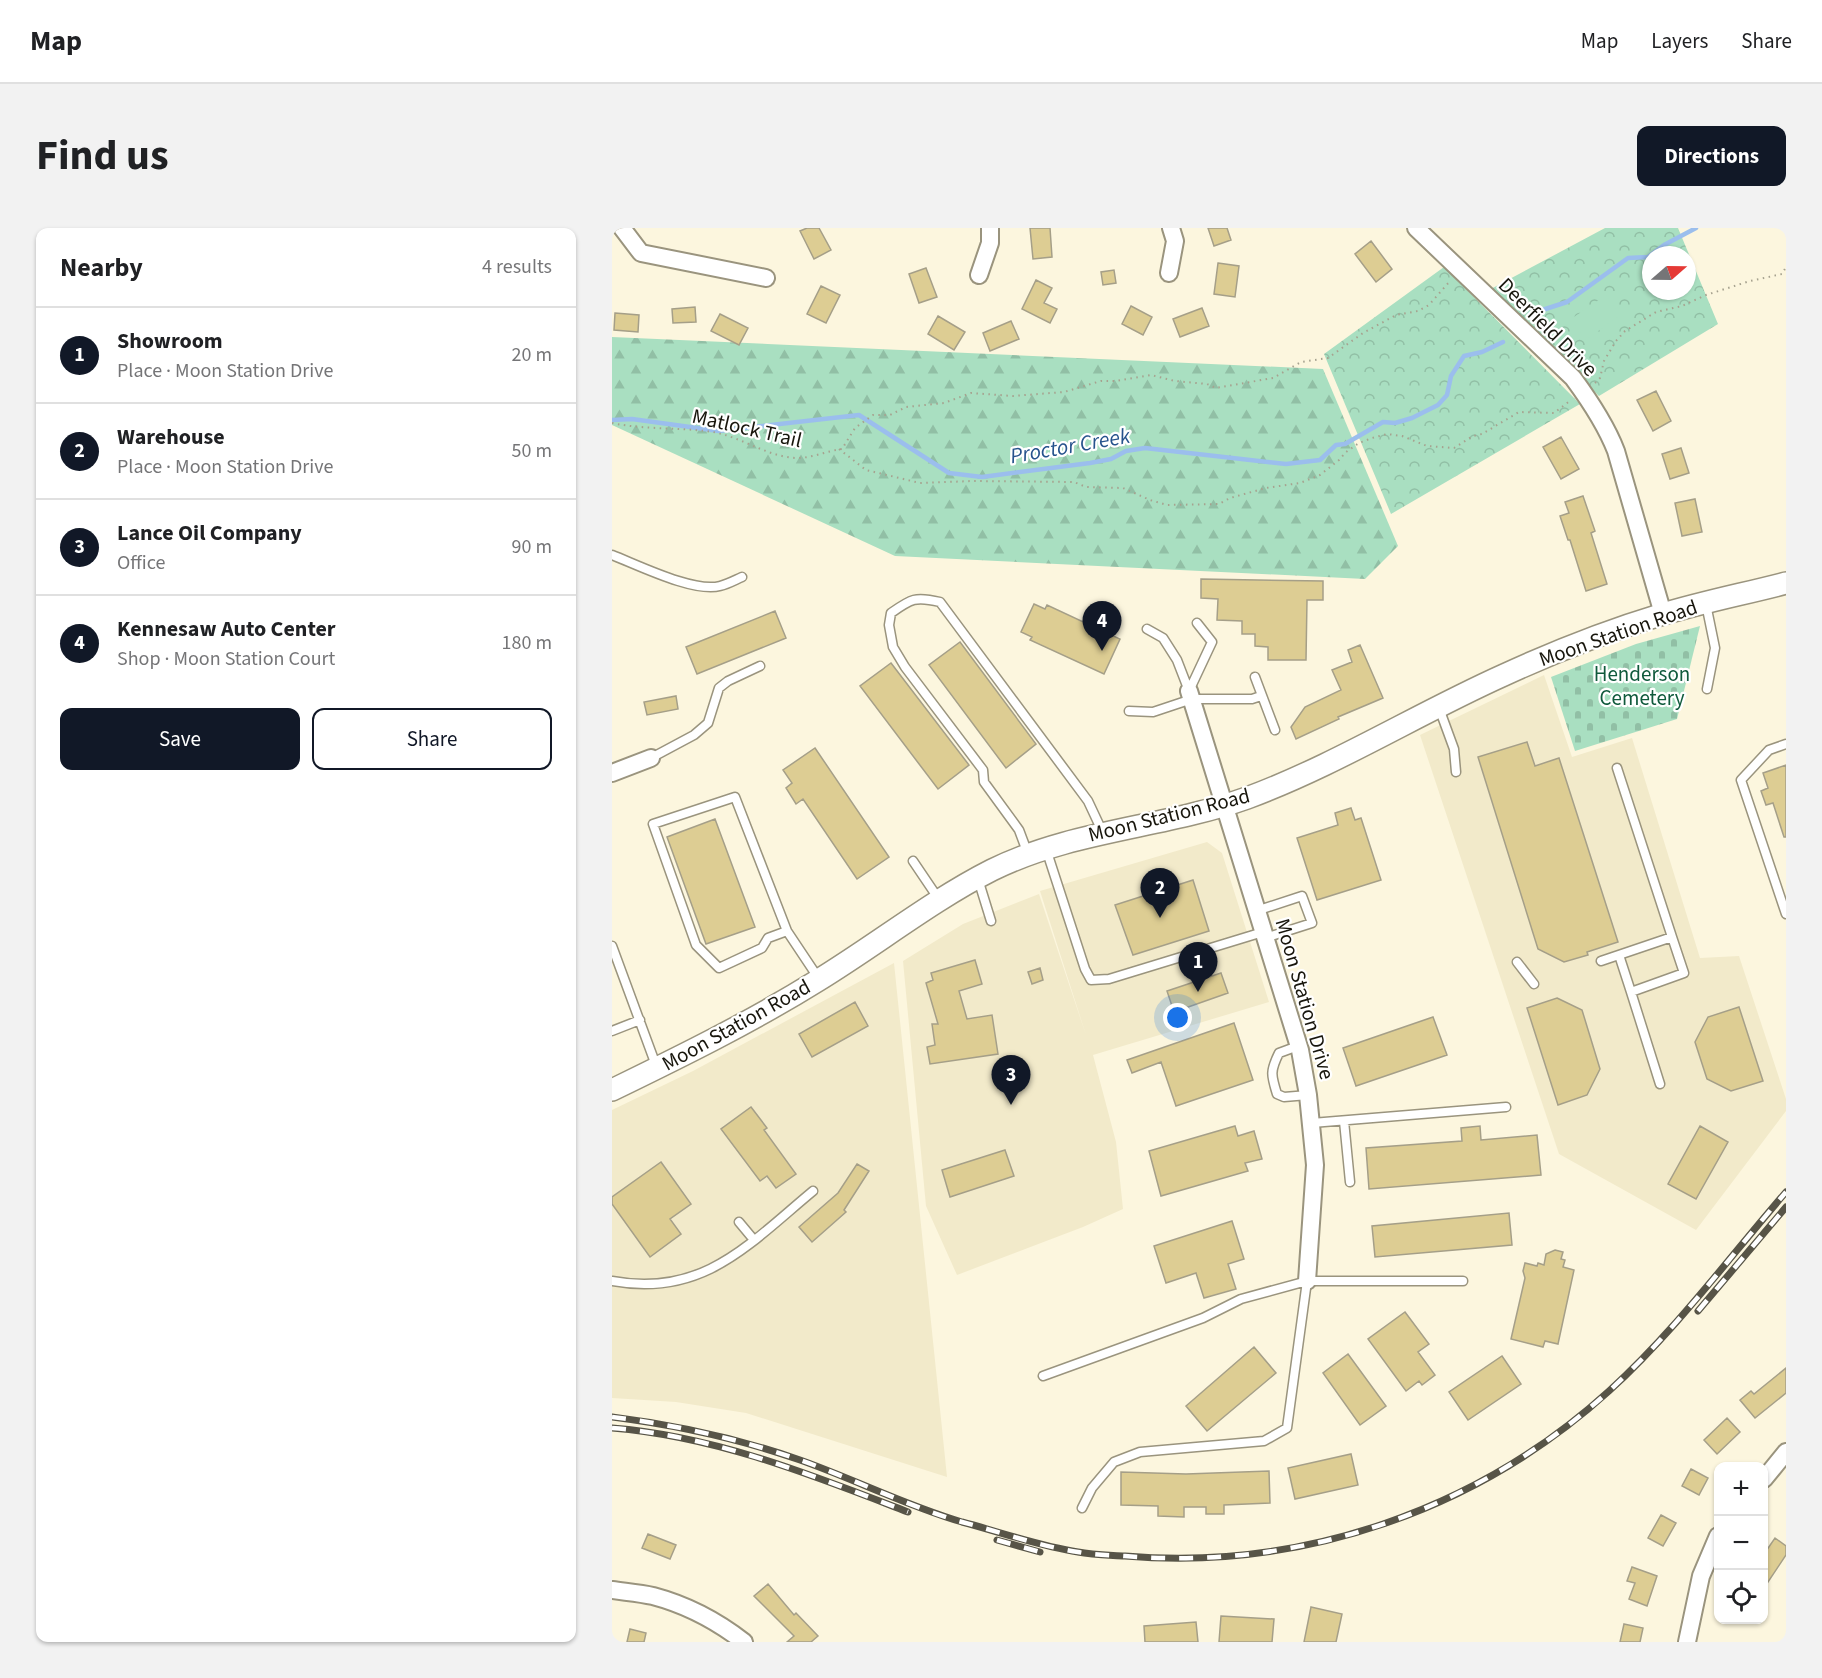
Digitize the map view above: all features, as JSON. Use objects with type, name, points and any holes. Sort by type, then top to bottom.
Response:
[{"type":"street","points":[[622,228],[641,253],[766,278]]},
{"type":"street","points":[[979,275],[990,243],[990,228]]},
{"type":"street","points":[[1169,273],[1175,241],[1171,228]]},
{"type":"street","name":"Deerfield Drive","points":[[1416,228],[1573,378],[1592,407],[1610,436],[1616,451],[1663,614]]},
{"type":"street","name":"Moon Station Road","points":[[612,1090],[770,1009],[978,878],[1037,852],[1103,833],[1223,806],[1308,772],[1367,745],[1537,660],[1663,614],[1786,583]]},
{"type":"street","name":"Moon Station Drive","points":[[1190,695],[1298,1046],[1308,1095],[1312,1123],[1314,1176],[1307,1281]]},
{"type":"street","points":[[612,773],[651,758]]},
{"type":"street","points":[[1768,1474],[1786,1452]]},
{"type":"street","points":[[1688,1642],[1701,1576],[1714,1547]]},
{"type":"street","points":[[612,1590],[653,1596],[682,1606],[708,1617],[744,1642]]},
{"type":"lane","points":[[612,555],[702,587],[720,586],[742,577]]},
{"type":"lane","points":[[1103,833],[1088,801],[940,602],[921,597],[910,600],[891,613],[889,626],[893,647],[905,667],[983,770],[984,782],[1037,852],[1084,969],[1091,980],[1109,979],[1312,923],[1302,896],[1256,911]]},
{"type":"lane","points":[[1706,603],[1715,648],[1707,689]]},
{"type":"lane","points":[[1190,695],[1212,642],[1197,623]]},
{"type":"lane","points":[[1147,629],[1163,638],[1177,660],[1190,695]]},
{"type":"lane","points":[[651,758],[680,744],[701,729],[708,723],[719,688],[728,681],[760,666]]},
{"type":"lane","points":[[1255,677],[1275,730]]},
{"type":"lane","points":[[1130,711],[1153,712],[1190,695],[1252,699],[1261,696]]},
{"type":"lane","points":[[1439,707],[1454,749],[1456,772]]},
{"type":"lane","points":[[1786,744],[1769,750],[1741,780],[1786,914]]},
{"type":"lane","points":[[1617,768],[1684,973],[1632,992]]},
{"type":"lane","points":[[787,931],[768,938],[762,948],[719,968],[696,945],[652,824],[735,797],[787,931],[819,979]]},
{"type":"lane","points":[[913,861],[940,901]]},
{"type":"lane","points":[[978,878],[991,921]]},
{"type":"lane","points":[[1601,961],[1672,937]]},
{"type":"lane","points":[[612,946],[657,1068]]},
{"type":"lane","points":[[1619,955],[1660,1084]]},
{"type":"lane","points":[[1517,962],[1534,984]]},
{"type":"lane","points":[[612,1031],[640,1020]]},
{"type":"lane","points":[[1298,1046],[1279,1053],[1271,1067],[1273,1083],[1276,1094],[1284,1097],[1308,1095]]},
{"type":"lane","points":[[1312,1123],[1506,1107]]},
{"type":"lane","points":[[1344,1121],[1350,1182]]},
{"type":"lane","points":[[612,1281],[650,1284],[682,1281],[724,1262],[813,1191]]},
{"type":"lane","points":[[739,1222],[754,1240]]},
{"type":"lane","points":[[1082,1508],[1092,1488],[1114,1462],[1140,1452],[1264,1441],[1287,1428],[1307,1281]]},
{"type":"lane","points":[[1043,1376],[1203,1318],[1241,1299],[1307,1281],[1463,1281]]},
{"type":"path","points":[[1591,387],[1600,378],[1604,362],[1616,341],[1625,331],[1656,312],[1682,306],[1706,295],[1750,281],[1782,274],[1786,267]]},
{"type":"path","points":[[1454,276],[1424,308],[1396,315],[1363,333],[1328,358],[1301,362],[1273,378],[1216,388],[1207,384],[1175,381],[1151,375],[1101,381],[1064,392],[1013,396],[971,393],[944,403],[906,407],[890,415],[873,414],[859,425],[842,448],[838,449],[866,470],[921,483],[1067,481],[1086,487],[1123,488],[1167,505],[1200,506],[1219,504],[1230,498],[1266,488],[1300,483],[1320,475],[1346,452],[1372,438],[1387,434],[1402,436],[1427,446],[1454,448],[1473,435],[1482,434],[1519,412],[1554,413],[1575,397]]},
{"type":"path","name":"Matlock Trail","points":[[612,423],[636,428],[682,429],[717,433],[747,442],[765,451],[796,458],[838,449]]},
{"type":"shaded area","points":[[1544,675],[1572,757],[1632,738],[1700,958],[1739,956],[1786,1099],[1786,1111],[1696,1230],[1559,1154],[1420,735]]},
{"type":"shaded area","points":[[1207,842],[1222,853],[1269,1002],[1093,1055],[1116,1142],[1123,1209],[1083,1227],[957,1275],[926,1206],[903,961],[963,924],[1039,894],[1086,1035],[1040,891]]},
{"type":"shaded area","points":[[894,963],[947,1477],[746,1413],[676,1402],[612,1398],[612,1110],[693,1071]]},
{"type":"green space","points":[[1605,228],[1678,228],[1686,246],[1642,246],[1642,300],[1696,300],[1696,271],[1718,324],[1599,396],[1489,290]]},
{"type":"green space","points":[[1444,267],[1580,404],[1391,514],[1324,354]]},
{"type":"green space","points":[[1606,295],[1620,315],[1586,340],[1571,319]]},
{"type":"green space","points":[[612,337],[1323,369],[1398,546],[1365,579],[895,556],[612,425]]},
{"type":"green space","name":"Henderson Cemetery","points":[[1700,626],[1677,719],[1575,751],[1551,677],[1636,644]]},
{"type":"building","points":[[807,228],[819,228],[831,250],[814,259],[800,231]]},
{"type":"building","points":[[1030,228],[1050,228],[1052,257],[1033,259]]},
{"type":"building","points":[[1208,228],[1227,228],[1231,240],[1214,246]]},
{"type":"building","points":[[1371,241],[1392,269],[1376,282],[1355,254]]},
{"type":"building","points":[[1218,263],[1239,266],[1235,297],[1214,294]]},
{"type":"building","points":[[926,268],[937,297],[919,303],[909,274]]},
{"type":"building","points":[[1114,270],[1116,283],[1103,285],[1101,272]]},
{"type":"building","points":[[1036,280],[1052,288],[1044,303],[1057,309],[1050,323],[1022,309]]},
{"type":"building","points":[[821,286],[840,295],[826,323],[807,314]]},
{"type":"building","points":[[1131,306],[1152,317],[1143,335],[1122,324]]},
{"type":"building","points":[[695,307],[696,322],[673,323],[672,309]]},
{"type":"building","points":[[1202,308],[1209,326],[1180,337],[1173,319]]},
{"type":"building","points":[[615,313],[639,315],[638,332],[614,330]]},
{"type":"building","points":[[720,314],[748,328],[739,345],[711,331]]},
{"type":"building","points":[[938,316],[965,332],[954,350],[928,334]]},
{"type":"building","points":[[1011,321],[1019,339],[990,351],[983,333]]},
{"type":"building","points":[[1656,391],[1671,421],[1653,431],[1637,400]]},
{"type":"building","points":[[1561,437],[1579,469],[1561,479],[1543,447]]},
{"type":"building","points":[[1681,448],[1689,473],[1670,479],[1662,454]]},
{"type":"building","points":[[1583,496],[1595,531],[1591,533],[1607,584],[1586,591],[1560,516],[1569,513],[1565,502]]},
{"type":"building","points":[[1695,499],[1702,532],[1682,536],[1675,503]]},
{"type":"building","points":[[1201,579],[1323,581],[1323,600],[1307,600],[1306,660],[1268,660],[1268,647],[1255,646],[1255,634],[1242,634],[1242,621],[1217,620],[1218,599],[1201,598]]},
{"type":"building","points":[[1034,604],[1045,609],[1047,605],[1120,639],[1104,674],[1030,640],[1032,637],[1021,632]]},
{"type":"building","points":[[775,611],[786,638],[697,674],[686,647]]},
{"type":"building","points":[[960,642],[1036,744],[1006,768],[929,665]]},
{"type":"building","points":[[1360,645],[1383,698],[1338,717],[1339,719],[1296,739],[1291,727],[1305,707],[1341,690],[1332,670],[1352,662],[1348,650]]},
{"type":"building","points":[[891,663],[969,765],[938,789],[860,686]]},
{"type":"building","points":[[676,696],[678,709],[647,715],[644,702]]},
{"type":"building","points":[[1527,742],[1535,766],[1559,758],[1618,942],[1564,962],[1538,949],[1478,757]]},
{"type":"building","points":[[815,748],[889,857],[857,879],[803,799],[796,804],[786,788],[792,783],[783,770]]},
{"type":"building","points":[[1786,765],[1786,837],[1784,837],[1773,803],[1766,805],[1761,791],[1768,788],[1763,773]]},
{"type":"building","points":[[1351,808],[1355,820],[1361,818],[1381,880],[1317,900],[1297,838],[1338,825],[1335,813]]},
{"type":"building","points":[[715,819],[755,927],[706,944],[667,837]]},
{"type":"building","points":[[1193,880],[1209,931],[1133,955],[1115,905]]},
{"type":"building","points":[[975,960],[982,984],[959,991],[967,1019],[992,1015],[998,1054],[930,1064],[927,1047],[935,1045],[932,1024],[938,1024],[926,983],[933,980],[931,973]]},
{"type":"building","points":[[1040,968],[1043,980],[1032,984],[1028,972]]},
{"type":"building","points":[[1221,973],[1228,993],[1174,1012],[1167,991]]},
{"type":"building","points":[[1557,998],[1582,1010],[1600,1069],[1587,1095],[1558,1105],[1527,1008]]},
{"type":"building","points":[[855,1002],[868,1026],[812,1057],[799,1034]]},
{"type":"building","points":[[1739,1007],[1763,1081],[1731,1091],[1707,1079],[1695,1042],[1708,1017]]},
{"type":"building","points":[[1433,1017],[1447,1055],[1356,1086],[1343,1048]]},
{"type":"building","points":[[1234,1023],[1253,1080],[1176,1106],[1161,1062],[1132,1073],[1127,1060]]},
{"type":"building","points":[[751,1107],[767,1128],[764,1130],[796,1174],[776,1188],[767,1176],[760,1181],[721,1129]]},
{"type":"building","points":[[1235,1126],[1238,1136],[1254,1131],[1262,1159],[1245,1163],[1248,1171],[1161,1196],[1149,1151]]},
{"type":"building","points":[[1480,1126],[1481,1140],[1537,1135],[1541,1175],[1369,1189],[1366,1148],[1462,1141],[1461,1128]]},
{"type":"building","points":[[1700,1126],[1728,1142],[1696,1199],[1668,1184]]},
{"type":"building","points":[[1005,1150],[1014,1176],[950,1197],[942,1170]]},
{"type":"building","points":[[661,1162],[691,1204],[670,1219],[681,1234],[650,1257],[612,1204],[612,1197]]},
{"type":"building","points":[[857,1164],[869,1171],[844,1210],[846,1212],[812,1242],[799,1227],[838,1193]]},
{"type":"building","points":[[1509,1213],[1512,1245],[1375,1257],[1372,1226]]},
{"type":"building","points":[[1232,1221],[1244,1259],[1228,1264],[1236,1289],[1204,1298],[1196,1273],[1166,1283],[1154,1246]]},
{"type":"building","points":[[1555,1250],[1563,1252],[1561,1259],[1565,1260],[1563,1267],[1574,1270],[1558,1344],[1545,1341],[1543,1347],[1511,1339],[1525,1278],[1523,1271],[1525,1263],[1544,1265],[1546,1254]]},
{"type":"building","points":[[1405,1312],[1429,1344],[1418,1352],[1435,1375],[1422,1385],[1419,1381],[1406,1391],[1368,1339]]},
{"type":"building","points":[[1254,1347],[1276,1373],[1207,1431],[1186,1406]]},
{"type":"building","points":[[1348,1354],[1386,1406],[1360,1425],[1323,1373]]},
{"type":"building","points":[[1502,1356],[1521,1384],[1468,1420],[1449,1392]]},
{"type":"building","points":[[1786,1368],[1786,1393],[1755,1418],[1740,1400],[1751,1391],[1754,1394]]},
{"type":"building","points":[[1727,1418],[1740,1432],[1717,1454],[1704,1440]]},
{"type":"building","points":[[1351,1454],[1358,1485],[1295,1499],[1288,1468]]},
{"type":"building","points":[[1691,1469],[1708,1478],[1699,1495],[1682,1486]]},
{"type":"building","points":[[1269,1471],[1270,1503],[1224,1505],[1224,1514],[1206,1514],[1206,1507],[1184,1507],[1184,1517],[1158,1516],[1158,1506],[1121,1505],[1121,1472],[1186,1474]]},
{"type":"building","points":[[1661,1515],[1676,1523],[1663,1546],[1648,1538]]},
{"type":"building","points":[[648,1534],[676,1545],[670,1559],[642,1548]]},
{"type":"building","points":[[1775,1538],[1786,1546],[1786,1555],[1768,1582],[1768,1570],[1768,1548]]},
{"type":"building","points":[[1632,1567],[1657,1576],[1647,1606],[1629,1599],[1635,1583],[1627,1581]]},
{"type":"building","points":[[768,1584],[794,1615],[796,1613],[818,1636],[811,1642],[787,1642],[794,1636],[754,1596]]},
{"type":"building","points":[[1311,1607],[1342,1614],[1336,1642],[1304,1642]]},
{"type":"building","points":[[1221,1616],[1274,1619],[1272,1642],[1219,1642]]},
{"type":"building","points":[[1196,1622],[1198,1642],[1145,1642],[1144,1626]]},
{"type":"building","points":[[1624,1624],[1643,1628],[1640,1642],[1620,1642]]},
{"type":"building","points":[[630,1629],[646,1633],[644,1642],[627,1642]]},
{"type":"waterway","name":"Proctor Creek","points":[[1530,314],[1567,302],[1628,258],[1648,257],[1664,245],[1696,228]]},
{"type":"waterway","name":"Proctor Creek","points":[[612,420],[632,419],[719,431],[859,415],[949,473],[982,477],[1090,463],[1111,459],[1126,451],[1145,448],[1286,464],[1320,460],[1336,445],[1345,444],[1383,422],[1395,423],[1412,418],[1438,405],[1447,395],[1451,376],[1464,356],[1482,352],[1503,342]]},
{"type":"railway","points":[[612,1417],[684,1429],[777,1452],[941,1516],[1034,1543],[1089,1554],[1191,1558],[1256,1553],[1321,1542],[1384,1524],[1445,1499],[1503,1469],[1558,1433],[1609,1391],[1656,1344],[1786,1192]]},
{"type":"railway","points":[[1698,1311],[1786,1207]]},
{"type":"railway","points":[[612,1428],[650,1432],[726,1448],[836,1484],[908,1512]]},
{"type":"railway","points":[[997,1540],[1040,1552]]},
{"type":"place","name":"Kennesaw Auto Center","points":[[1102,651]]},
{"type":"place","name":"Warehouse","points":[[1160,918]]},
{"type":"place","name":"Showroom","points":[[1198,992]]},
{"type":"place","name":"Lance Oil Company","points":[[1011,1105]]}]
